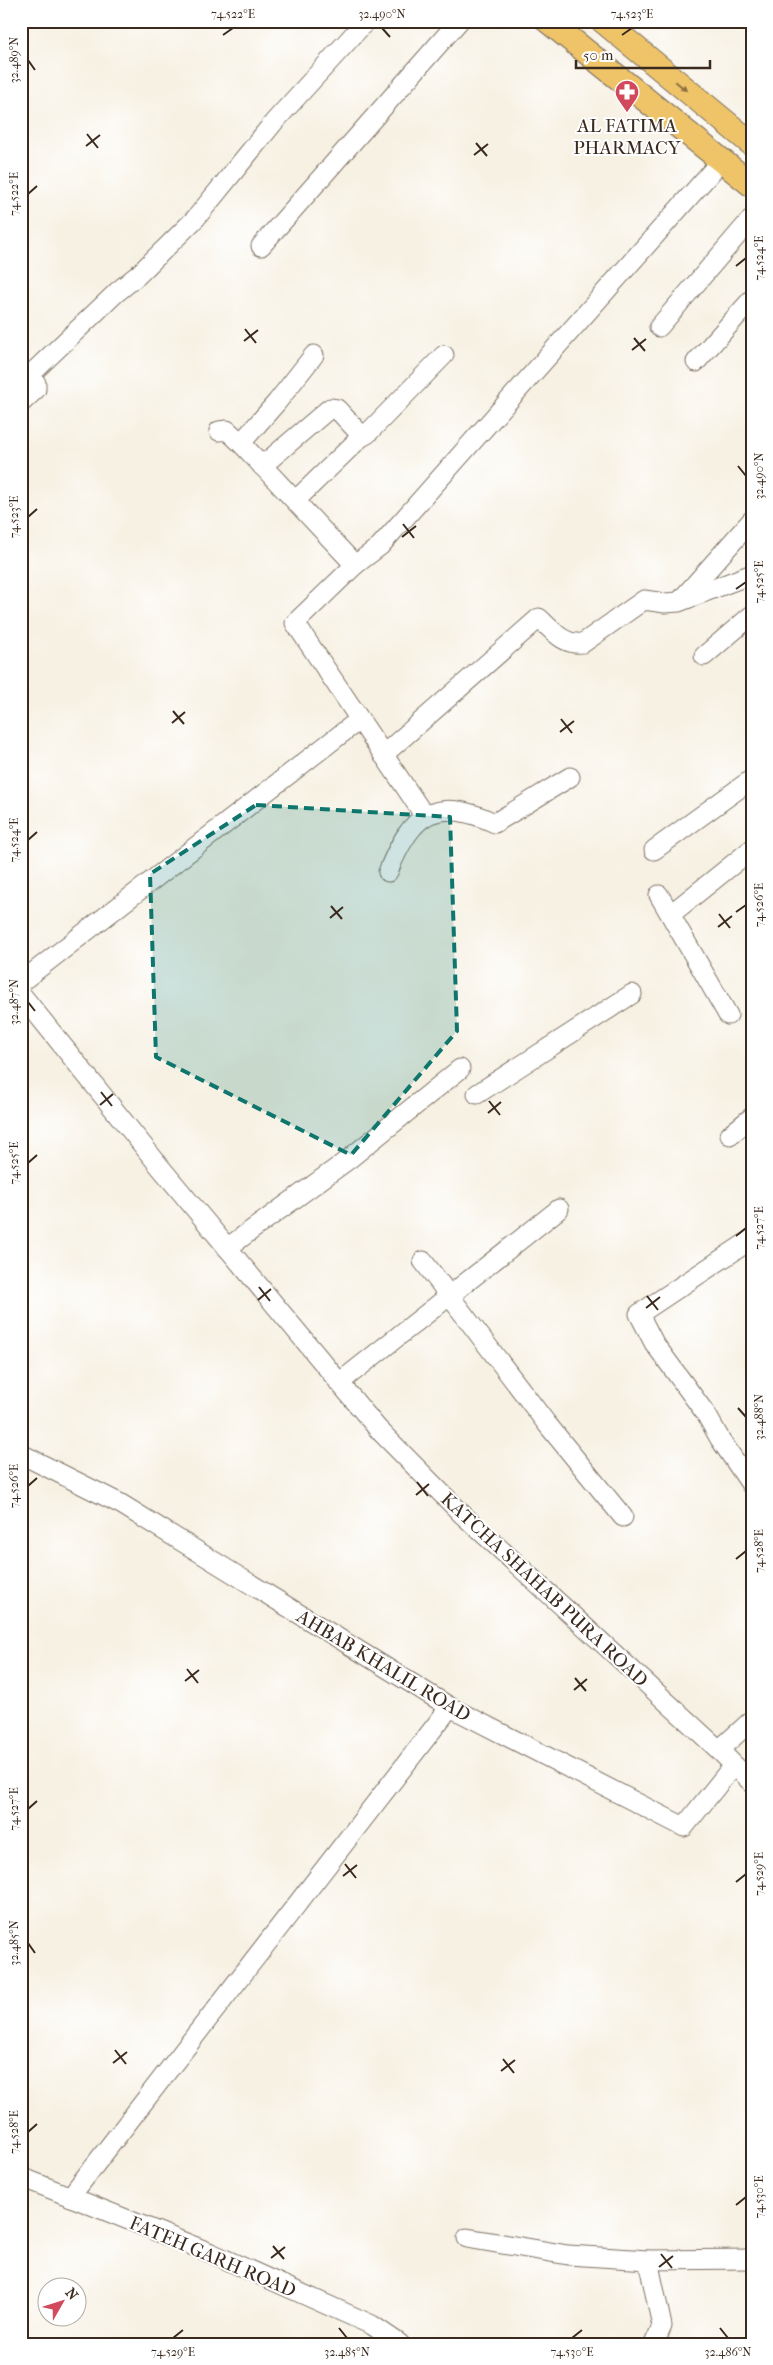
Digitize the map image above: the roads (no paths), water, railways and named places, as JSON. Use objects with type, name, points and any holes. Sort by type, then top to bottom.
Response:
[{"type":"main road","points":[[548,21],[721,161],[748,172]]},
{"type":"main road","points":[[603,21],[752,144]]},
{"type":"main road","points":[[693,137],[704,132],[710,123],[710,109]]},
{"type":"street","points":[[21,403],[36,389],[36,383],[30,375],[116,292],[138,275],[196,218],[274,122],[366,21]]},
{"type":"street","points":[[261,246],[459,21]]},
{"type":"street","points":[[424,815],[295,623],[355,565],[380,546],[721,161]]},
{"type":"street","points":[[660,327],[752,218]]},
{"type":"street","points":[[696,362],[752,299]]},
{"type":"street","points":[[241,443],[277,402],[314,355]]},
{"type":"street","points":[[296,500],[444,355]]},
{"type":"street","points":[[262,466],[330,408],[337,409],[362,436]]},
{"type":"street","points":[[219,431],[227,430],[241,443],[355,565]]},
{"type":"street","points":[[679,602],[752,520]]},
{"type":"street","points":[[383,755],[539,618],[564,641],[572,645],[583,643],[644,600],[664,603],[679,602],[752,574]]},
{"type":"street","points":[[704,656],[752,615]]},
{"type":"street","points":[[21,982],[359,720]]},
{"type":"street","points":[[388,872],[398,848],[424,815],[442,810],[460,810],[495,823],[570,777]]},
{"type":"street","points":[[654,850],[752,779]]},
{"type":"street","points":[[671,914],[752,849]]},
{"type":"street","points":[[659,895],[728,1015]]},
{"type":"street","name":"KATCHA SHAHAB PURA ROAD","points":[[21,994],[378,1429],[463,1515],[719,1750],[752,1783]]},
{"type":"street","points":[[477,1094],[632,994]]},
{"type":"street","points":[[228,1248],[349,1159],[460,1069]]},
{"type":"street","points":[[730,1135],[752,1117]]},
{"type":"street","points":[[339,1383],[559,1209]]},
{"type":"street","points":[[752,1239],[639,1314],[654,1343],[706,1414],[720,1439],[752,1486]]},
{"type":"street","points":[[423,1261],[448,1297],[562,1443],[623,1517]]},
{"type":"street","name":"AHBAB KHALIL ROAD","points":[[21,1454],[121,1504],[450,1707],[684,1827],[734,1766]]},
{"type":"street","points":[[70,2197],[450,1707]]},
{"type":"street","points":[[719,1750],[752,1720]]},
{"type":"street","name":"FATEH GARH ROAD","points":[[21,2177],[212,2253],[372,2325],[400,2344]]},
{"type":"street","points":[[467,2238],[568,2255],[648,2260],[752,2259]]},
{"type":"street","points":[[648,2260],[662,2326],[654,2344]]},
{"type":"place","name":"AL FATIMA PHARMACY","points":[[627,113]]}]
